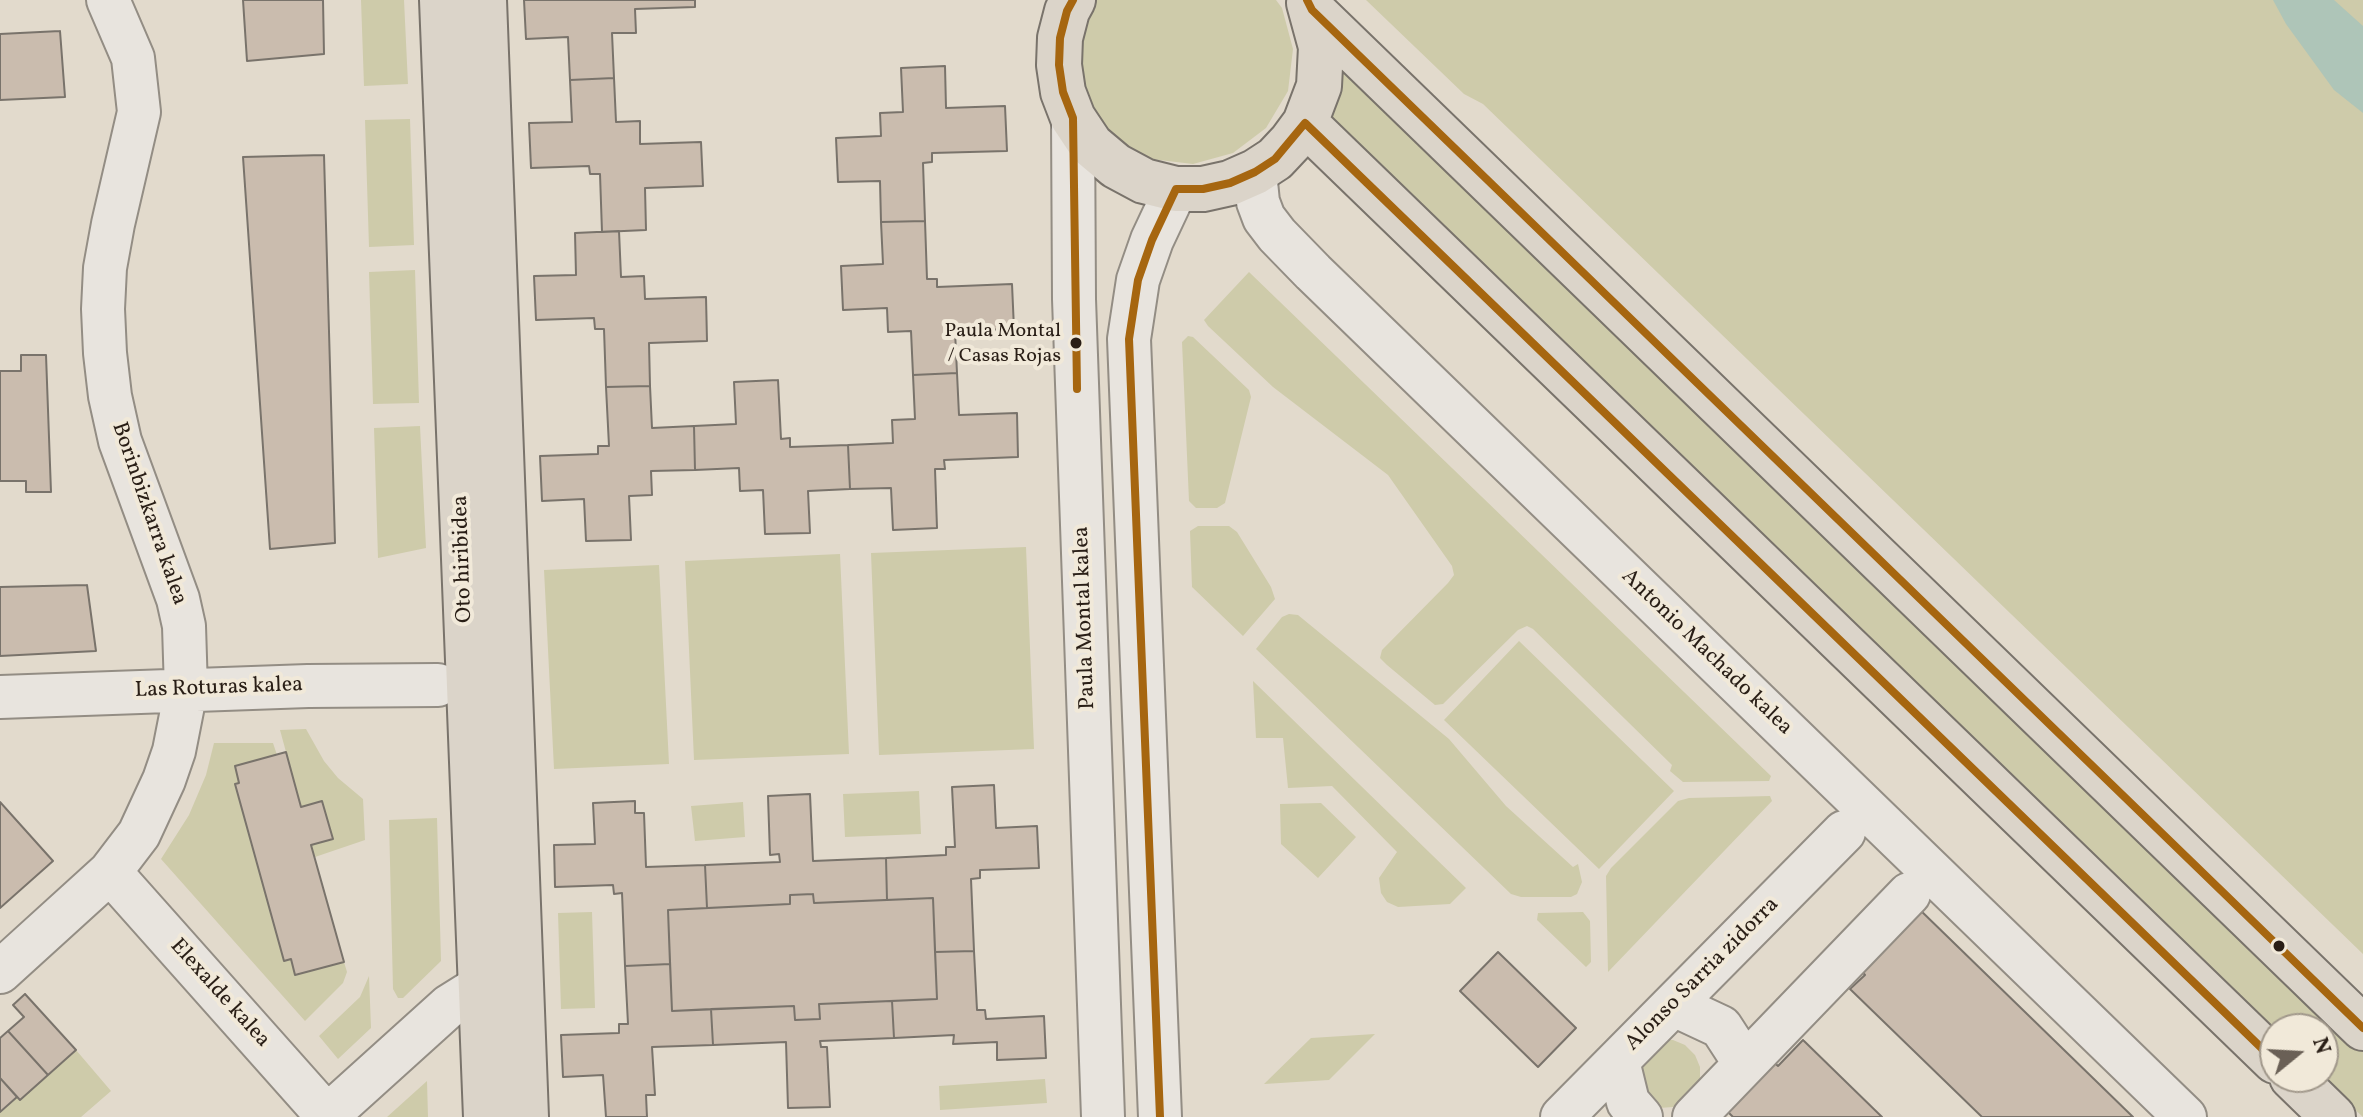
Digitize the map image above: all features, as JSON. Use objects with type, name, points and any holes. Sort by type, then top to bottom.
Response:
[{"type":"main road","name":"Oto hiribidea","points":[[442,0],[486,1117]]},
{"type":"main road","name":"Oto hiribidea","points":[[484,0],[526,1117]]},
{"type":"main road","points":[[1068,4],[1060,38],[1059,65],[1063,92],[1073,118],[1091,145],[1116,166],[1144,181],[1176,189],[1203,189],[1230,183],[1255,172],[1275,159],[1305,123],[1319,86],[1321,47],[1310,5]]},
{"type":"main road","points":[[1310,5],[2363,1028]]},
{"type":"main road","points":[[1305,123],[2259,1046]]},
{"type":"main road","points":[[2308,1093],[2333,1117]]},
{"type":"street","name":"Borinbizkarra kalea","points":[[0,972],[110,872],[139,834],[174,751],[186,690],[184,626],[178,599],[120,441],[105,353],[105,268],[139,112],[133,58],[108,0]]},
{"type":"street","name":"Paula Montal kalea","points":[[1073,118],[1074,299],[1103,1117]]},
{"type":"street","name":"Antonio Machado kalea","points":[[1255,172],[1258,202],[1264,218],[1313,272],[2185,1117]]},
{"type":"street","points":[[1160,1117],[1129,339],[1138,280],[1176,189]]},
{"type":"street","name":"Las Roturas kalea","points":[[0,697],[438,685]]},
{"type":"street","name":"Alonso Sarria zidorra","points":[[1562,1117],[1844,832]]},
{"type":"street","name":"Elexalde kalea","points":[[110,872],[327,1117]]},
{"type":"street","points":[[1694,1117],[1909,894]]},
{"type":"street","points":[[327,1117],[449,1006],[481,986]]},
{"type":"street","points":[[1674,1005],[1721,1027],[1745,1064]]},
{"type":"street","points":[[1618,1061],[1628,1102],[1641,1117]]},
{"type":"shaded area","points":[[361,0],[404,0],[408,84],[364,86]]},
{"type":"shaded area","points":[[1095,0],[1276,0],[1282,8],[1293,49],[1288,91],[1266,128],[1233,153],[1193,164],[1151,159],[1114,138],[1089,104],[1078,63],[1083,21]]},
{"type":"shaded area","points":[[1366,0],[2363,0],[2363,954],[1483,104],[1464,94]]},
{"type":"shaded area","points":[[2273,0],[2334,0],[2363,26],[2363,113],[2334,90],[2286,24]]},
{"type":"shaded area","points":[[1337,57],[2328,1013],[2259,1013],[2259,1019],[1323,116]]},
{"type":"shaded area","points":[[410,119],[414,245],[369,247],[365,120]]},
{"type":"shaded area","points":[[415,270],[419,403],[373,404],[369,272]]},
{"type":"shaded area","points":[[1249,272],[1771,776],[1769,781],[1683,782],[1670,771],[1672,765],[1527,626],[1518,630],[1443,704],[1435,705],[1387,665],[1380,658],[1382,650],[1448,583],[1454,575],[1452,566],[1388,475],[1273,387],[1208,326],[1204,320]]},
{"type":"shaded area","points":[[1188,336],[1193,337],[1249,390],[1251,397],[1225,503],[1217,508],[1196,508],[1189,501],[1182,342]]},
{"type":"shaded area","points":[[420,426],[426,548],[378,558],[374,428]]},
{"type":"shaded area","points":[[1198,526],[1229,526],[1237,532],[1271,587],[1275,599],[1243,636],[1192,587],[1190,531]]},
{"type":"shaded area","points":[[1026,547],[1034,749],[879,755],[871,553]]},
{"type":"shaded area","points":[[840,554],[849,754],[694,760],[685,561]]},
{"type":"shaded area","points":[[659,565],[669,764],[554,769],[544,570]]},
{"type":"shaded area","points":[[1298,615],[1449,739],[1506,806],[1573,867],[1578,864],[1582,882],[1577,894],[1571,897],[1521,897],[1511,894],[1256,649],[1282,617]]},
{"type":"shaded area","points":[[1519,641],[1674,791],[1599,869],[1444,720]]},
{"type":"shaded area","points":[[1253,681],[1466,888],[1450,904],[1398,907],[1387,902],[1381,893],[1379,878],[1397,852],[1332,786],[1288,788],[1283,738],[1256,738]]},
{"type":"shaded area","points":[[306,729],[324,761],[338,778],[363,799],[365,840],[315,857],[311,845],[332,838],[322,801],[301,807],[280,730]]},
{"type":"shaded area","points":[[214,743],[273,743],[277,755],[235,766],[239,783],[235,785],[284,960],[291,959],[296,975],[344,962],[347,972],[343,983],[305,1021],[161,859],[189,815],[206,775]]},
{"type":"shaded area","points":[[919,791],[921,834],[845,837],[843,794]]},
{"type":"shaded area","points":[[1770,796],[1772,801],[1608,972],[1606,876],[1611,868],[1678,801]]},
{"type":"shaded area","points":[[743,802],[745,837],[695,841],[691,806]]},
{"type":"shaded area","points":[[1321,803],[1356,837],[1318,878],[1281,844],[1280,804]]},
{"type":"shaded area","points":[[437,818],[441,961],[403,998],[398,998],[393,989],[389,820]]},
{"type":"shaded area","points":[[592,912],[595,1008],[561,1009],[558,913]]},
{"type":"shaded area","points":[[1583,912],[1590,921],[1591,962],[1586,967],[1537,920],[1538,913]]},
{"type":"shaded area","points":[[369,976],[371,1028],[338,1059],[319,1036],[360,997]]},
{"type":"shaded area","points":[[2339,1024],[2363,1047],[2363,1117],[2337,1093]]},
{"type":"shaded area","points":[[1375,1034],[1329,1080],[1264,1084],[1311,1038]]},
{"type":"shaded area","points":[[1660,1040],[1673,1040],[1685,1045],[1695,1055],[1700,1067],[1700,1081],[1695,1093],[1673,1107],[1659,1108],[1647,1102],[1633,1067]]},
{"type":"shaded area","points":[[76,1050],[111,1091],[81,1117],[0,1117],[0,1112],[17,1097]]},
{"type":"shaded area","points":[[1045,1079],[1047,1103],[940,1110],[939,1086]]},
{"type":"shaded area","points":[[427,1081],[428,1117],[387,1117]]},
{"type":"building","points":[[243,0],[323,0],[324,54],[247,61]]},
{"type":"building","points":[[524,0],[695,0],[695,7],[635,9],[636,33],[612,33],[614,78],[570,80],[568,37],[526,39]]},
{"type":"building","points":[[60,31],[65,97],[0,100],[0,34]]},
{"type":"building","points":[[945,66],[946,108],[1005,106],[1007,151],[932,153],[932,162],[923,163],[925,221],[881,222],[880,181],[838,182],[836,138],[881,136],[880,113],[903,112],[901,68]]},
{"type":"building","points":[[614,78],[616,122],[640,121],[640,144],[701,142],[703,186],[645,188],[646,230],[602,232],[600,174],[590,174],[589,166],[531,168],[529,123],[572,122],[570,80]]},
{"type":"building","points":[[324,155],[335,543],[270,549],[243,157]]},
{"type":"building","points":[[925,221],[927,279],[937,279],[937,287],[1012,284],[1014,329],[955,331],[957,373],[913,375],[911,331],[888,332],[887,308],[843,310],[841,266],[883,264],[881,222]]},
{"type":"building","points":[[619,231],[621,277],[644,276],[645,299],[706,297],[707,341],[649,343],[650,386],[606,387],[604,329],[595,329],[594,318],[536,320],[534,276],[576,275],[575,233]]},
{"type":"building","points":[[21,355],[46,355],[51,492],[26,492],[26,481],[0,481],[0,371],[21,371]]},
{"type":"building","points":[[957,373],[959,415],[1017,413],[1018,457],[944,460],[945,469],[935,469],[937,528],[893,530],[891,488],[850,489],[848,445],[893,443],[892,420],[915,419],[913,375]]},
{"type":"building","points":[[778,380],[781,439],[790,438],[790,447],[848,445],[850,489],[808,491],[810,533],[765,534],[763,490],[740,491],[739,468],[695,470],[694,426],[736,424],[734,382]]},
{"type":"building","points":[[650,386],[652,428],[694,426],[695,470],[651,471],[652,495],[629,496],[631,540],[586,541],[584,499],[542,501],[540,456],[598,454],[598,446],[609,446],[606,387]]},
{"type":"building","points":[[87,585],[96,651],[0,656],[0,587]]},
{"type":"building","points":[[286,752],[301,807],[322,801],[333,839],[311,845],[344,962],[295,975],[291,959],[284,961],[235,784],[239,783],[235,766]]},
{"type":"building","points":[[994,785],[996,828],[1037,826],[1039,868],[980,870],[980,878],[971,879],[974,951],[935,952],[933,898],[887,900],[886,858],[946,855],[946,847],[955,847],[952,787]]},
{"type":"building","points":[[810,794],[813,861],[886,858],[887,900],[814,903],[813,894],[790,895],[790,904],[707,908],[705,865],[780,862],[779,854],[770,855],[768,796]]},
{"type":"building","points":[[635,801],[635,813],[644,813],[646,867],[705,865],[707,908],[668,910],[670,964],[625,966],[622,893],[614,894],[613,885],[555,887],[554,845],[595,844],[593,803]]},
{"type":"building","points":[[0,802],[53,861],[0,908]]},
{"type":"building","points":[[813,894],[814,903],[933,898],[937,999],[819,1004],[820,1019],[795,1020],[794,1006],[672,1011],[668,910],[790,904],[790,895]]},
{"type":"building","points":[[1917,907],[2133,1117],[1982,1117],[1850,989],[1865,975],[1858,967]]},
{"type":"building","points":[[974,951],[977,1010],[985,1010],[986,1019],[1044,1016],[1046,1058],[997,1060],[997,1042],[953,1044],[954,1035],[894,1038],[892,1001],[937,999],[935,952]]},
{"type":"building","points":[[1498,952],[1576,1028],[1538,1067],[1460,991]]},
{"type":"building","points":[[670,964],[672,1011],[711,1009],[713,1045],[652,1047],[655,1095],[646,1095],[647,1117],[606,1117],[603,1075],[563,1077],[561,1035],[619,1033],[619,1024],[628,1024],[625,966]]},
{"type":"building","points":[[25,994],[76,1050],[48,1075],[8,1031],[24,1017],[13,1005]]},
{"type":"building","points":[[892,1001],[894,1038],[820,1041],[821,1047],[827,1047],[830,1107],[788,1108],[786,1042],[713,1045],[711,1009],[794,1006],[795,1020],[820,1019],[819,1004]]},
{"type":"building","points":[[8,1031],[48,1075],[20,1100],[0,1078],[0,1038]]},
{"type":"building","points":[[1803,1040],[1882,1117],[1733,1117],[1723,1107],[1769,1058],[1778,1066]]},
{"type":"building","points":[[0,1078],[17,1097],[0,1112]]},
{"type":"transit line","points":[[1073,0],[1060,38],[1059,65],[1063,92],[1073,118],[1077,389]]},
{"type":"transit line","points":[[1307,0],[1312,10],[2363,1028]]},
{"type":"transit line","points":[[1160,1117],[1129,339],[1138,280],[1152,240],[1176,189],[1203,189],[1230,183],[1255,172],[1275,159],[1305,123],[2259,1046]]},
{"type":"place","name":"Paula Montal / Casas Rojas","points":[[1076,343]]}]
